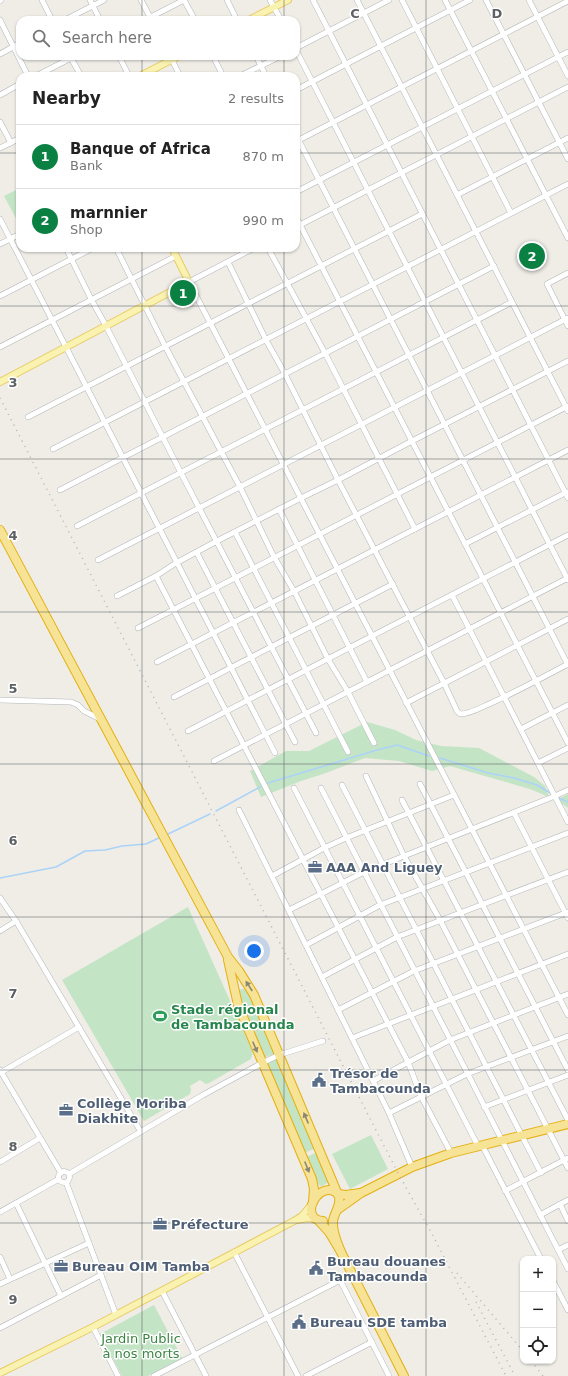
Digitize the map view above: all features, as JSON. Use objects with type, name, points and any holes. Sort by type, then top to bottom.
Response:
[{"type":"highway","points":[[0,530],[162,837],[228,957],[252,990],[332,1177],[340,1200],[336,1210],[333,1230],[340,1252]]},
{"type":"highway","points":[[228,957],[238,1005],[312,1179],[314,1189],[311,1213],[329,1232],[404,1376]]},
{"type":"highway","points":[[317,1220],[326,1221],[330,1219],[336,1210],[361,1193],[412,1167],[451,1153],[568,1124]]},
{"type":"highway","points":[[313,1202],[322,1191],[326,1190],[332,1190],[346,1195],[361,1193]]},
{"type":"main road","points":[[257,16],[288,0]]},
{"type":"main road","points":[[147,72],[168,60]]},
{"type":"main road","points":[[0,380],[189,282],[174,252]]},
{"type":"main road","points":[[0,1373],[93,1327],[294,1221],[302,1216],[313,1202]]},
{"type":"main road","points":[[294,1221],[308,1218],[317,1220]]},
{"type":"street","points":[[42,0],[50,16]]},
{"type":"street","points":[[90,0],[98,16]]},
{"type":"street","points":[[73,16],[104,0]]},
{"type":"street","points":[[141,0],[148,16]]},
{"type":"street","points":[[155,16],[184,0],[192,16]]},
{"type":"street","points":[[227,0],[235,16]]},
{"type":"street","points":[[270,0],[279,16]]},
{"type":"street","points":[[312,0],[567,494],[465,544]]},
{"type":"street","points":[[138,628],[531,425],[567,408],[357,0]]},
{"type":"street","points":[[300,47],[389,0]]},
{"type":"street","points":[[402,0],[511,213]]},
{"type":"street","points":[[445,0],[546,195],[566,228],[568,238]]},
{"type":"street","points":[[300,88],[470,0]]},
{"type":"street","points":[[486,0],[568,159]]},
{"type":"street","points":[[529,0],[568,76]]},
{"type":"street","points":[[300,137],[333,122],[568,1]]},
{"type":"street","points":[[0,20],[16,50]]},
{"type":"street","points":[[0,54],[14,46]]},
{"type":"street","points":[[300,190],[568,52]]},
{"type":"street","points":[[214,761],[568,579],[353,163],[300,57]]},
{"type":"street","points":[[21,60],[26,72]]},
{"type":"street","points":[[44,72],[66,60]]},
{"type":"street","points":[[73,60],[79,72]]},
{"type":"street","points":[[121,60],[127,72]]},
{"type":"street","points":[[172,60],[178,72]]},
{"type":"street","points":[[215,60],[221,72]]},
{"type":"street","points":[[258,60],[264,72]]},
{"type":"street","points":[[248,72],[273,60]]},
{"type":"street","points":[[0,95],[16,86]]},
{"type":"street","points":[[300,225],[568,87]]},
{"type":"street","points":[[0,122],[11,143]]},
{"type":"street","points":[[457,195],[568,138]]},
{"type":"street","points":[[0,148],[16,140]]},
{"type":"street","points":[[228,262],[266,340],[322,445],[338,480],[444,683],[456,711],[460,714],[465,714],[504,697],[568,664],[300,143]]},
{"type":"street","points":[[53,449],[568,184]]},
{"type":"street","points":[[28,417],[422,214]]},
{"type":"street","points":[[0,219],[16,251]]},
{"type":"street","points":[[300,229],[322,266],[568,743]]},
{"type":"street","points":[[0,244],[16,236]]},
{"type":"street","points":[[17,252],[275,753]]},
{"type":"street","points":[[68,252],[91,299],[146,402],[181,473],[316,733]]},
{"type":"street","points":[[0,296],[85,252]]},
{"type":"street","points":[[118,252],[144,305],[240,487],[274,557],[294,591],[328,659],[348,692],[374,743]]},
{"type":"street","points":[[247,252],[189,282],[568,1015]]},
{"type":"street","points":[[270,252],[415,529]]},
{"type":"street","points":[[0,347],[176,256]]},
{"type":"street","points":[[60,490],[494,266]]},
{"type":"street","points":[[568,273],[546,284],[566,319],[568,326]]},
{"type":"street","points":[[77,526],[512,302]]},
{"type":"street","points":[[98,560],[566,319]]},
{"type":"street","points":[[117,596],[156,576],[176,563],[217,541],[568,361]]},
{"type":"street","points":[[157,662],[568,450]]},
{"type":"street","points":[[279,510],[367,682]]},
{"type":"street","points":[[235,532],[348,752]]},
{"type":"street","points":[[188,731],[568,535]]},
{"type":"street","points":[[197,553],[295,742]]},
{"type":"street","points":[[156,576],[408,1062],[421,1096],[451,1153]]},
{"type":"street","points":[[174,697],[393,584]]},
{"type":"street","points":[[452,595],[568,822]]},
{"type":"street","points":[[406,703],[568,619]]},
{"type":"street","points":[[0,700],[71,702],[100,720]]},
{"type":"street","points":[[521,729],[568,705]]},
{"type":"street","points":[[538,763],[568,748]]},
{"type":"street","points":[[366,776],[404,856],[458,954],[548,1129],[566,1159],[568,1168]]},
{"type":"street","points":[[420,784],[568,1070]]},
{"type":"street","points":[[342,785],[540,1172]]},
{"type":"street","points":[[294,788],[446,1084],[539,1256]]},
{"type":"street","points":[[321,788],[568,1269]]},
{"type":"street","points":[[289,910],[382,864],[514,813],[568,790]]},
{"type":"street","points":[[272,876],[346,838],[410,814],[454,795]]},
{"type":"street","points":[[402,800],[568,1120]]},
{"type":"street","points":[[240,810],[389,1113],[412,1167]]},
{"type":"street","points":[[338,1010],[414,970],[567,914],[514,813]]},
{"type":"street","points":[[306,945],[380,904],[568,833]]},
{"type":"street","points":[[322,977],[397,937],[568,872]]},
{"type":"street","points":[[0,898],[16,921],[140,1132]]},
{"type":"street","points":[[0,931],[16,921]]},
{"type":"street","points":[[352,1038],[568,954]]},
{"type":"street","points":[[373,1081],[450,1040],[568,994]]},
{"type":"street","points":[[61,1173],[1,1072],[79,1027]]},
{"type":"street","points":[[389,1113],[467,1074],[568,1036]]},
{"type":"street","points":[[69,1174],[203,1095],[262,1063],[279,1055],[323,1040]]},
{"type":"street","points":[[484,1107],[568,1075]]},
{"type":"street","points":[[0,1162],[40,1138]]},
{"type":"street","points":[[505,1191],[566,1159]]},
{"type":"street","points":[[61,1173],[65,1171],[69,1174]]},
{"type":"street","points":[[0,1212],[59,1179],[59,1175],[61,1173]]},
{"type":"street","points":[[66,1182],[69,1180],[69,1174]]},
{"type":"street","points":[[59,1179],[66,1182]]},
{"type":"street","points":[[66,1182],[116,1315]]},
{"type":"street","points":[[540,1215],[568,1200]]},
{"type":"street","points":[[16,1203],[61,1296]]},
{"type":"street","points":[[560,1204],[568,1221]]},
{"type":"street","points":[[0,1284],[88,1243]]},
{"type":"street","points":[[558,1250],[568,1245]]},
{"type":"street","points":[[234,1252],[298,1376]]},
{"type":"street","points":[[0,1258],[10,1279]]},
{"type":"street","points":[[154,1376],[352,1274]]},
{"type":"street","points":[[0,1328],[101,1275]]},
{"type":"street","points":[[340,1280],[389,1376]]},
{"type":"street","points":[[556,1287],[568,1310]]},
{"type":"street","points":[[162,1291],[206,1376]]},
{"type":"street","points":[[93,1327],[118,1376]]},
{"type":"street","points":[[306,1376],[372,1342]]},
{"type":"green space","points":[[16,190],[16,218],[4,196]]},
{"type":"green space","points":[[367,722],[395,730],[416,740],[441,746],[479,748],[534,777],[545,786],[549,797],[530,789],[450,766],[432,771],[399,761],[365,758],[261,797],[250,771],[286,751],[309,751]]},
{"type":"green space","points":[[568,794],[568,808],[557,800]]},
{"type":"green space","name":"Stade régional de Tambacounda","points":[[188,907],[253,1052],[251,1059],[209,1083],[206,1084],[200,1080],[190,1086],[190,1094],[144,1121],[62,980]]},
{"type":"green space","points":[[241,989],[248,990],[275,1050],[274,1054],[265,1057],[261,1055],[237,993]]},
{"type":"green space","points":[[278,1059],[316,1148],[304,1153],[265,1063]]},
{"type":"green space","points":[[371,1135],[388,1169],[350,1189],[332,1154]]},
{"type":"green space","points":[[318,1152],[329,1182],[322,1186],[319,1185],[306,1157]]},
{"type":"green space","name":"Jardin Public à nos morts","points":[[154,1305],[182,1358],[148,1376],[122,1376],[100,1334]]},
{"type":"waterway","points":[[268,783],[397,745],[429,756]]},
{"type":"waterway","points":[[440,758],[488,773],[514,778],[537,785],[552,794]]},
{"type":"waterway","points":[[216,811],[260,787]]},
{"type":"waterway","points":[[557,797],[568,802]]},
{"type":"waterway","points":[[166,835],[210,814]]},
{"type":"waterway","points":[[0,878],[56,867],[85,851],[105,850],[122,846],[146,844],[161,837]]},
{"type":"railway","points":[[0,398],[398,1173],[432,1234],[506,1376]]},
{"type":"railway","points":[[457,1273],[520,1347]]},
{"type":"railway","points":[[476,1302],[515,1376]]},
{"type":"railway","points":[[533,1364],[543,1376]]},
{"type":"place","name":"marnnier","points":[[532,256]]},
{"type":"place","name":"Banque of Africa","points":[[183,293]]},
{"type":"place","name":"AAA And Liguey","points":[[315,867]]},
{"type":"place","name":"Stade régional de Tambacounda","points":[[160,1016]]},
{"type":"place","name":"Trésor de Tambacounda","points":[[319,1080]]},
{"type":"place","name":"Collège Moriba Diakhite","points":[[66,1110]]},
{"type":"place","name":"Préfecture","points":[[160,1224]]},
{"type":"place","name":"Bureau OIM Tamba","points":[[61,1266]]},
{"type":"place","name":"Bureau douanes Tambacounda","points":[[316,1268]]},
{"type":"place","name":"Bureau SDE tamba","points":[[299,1322]]}]
